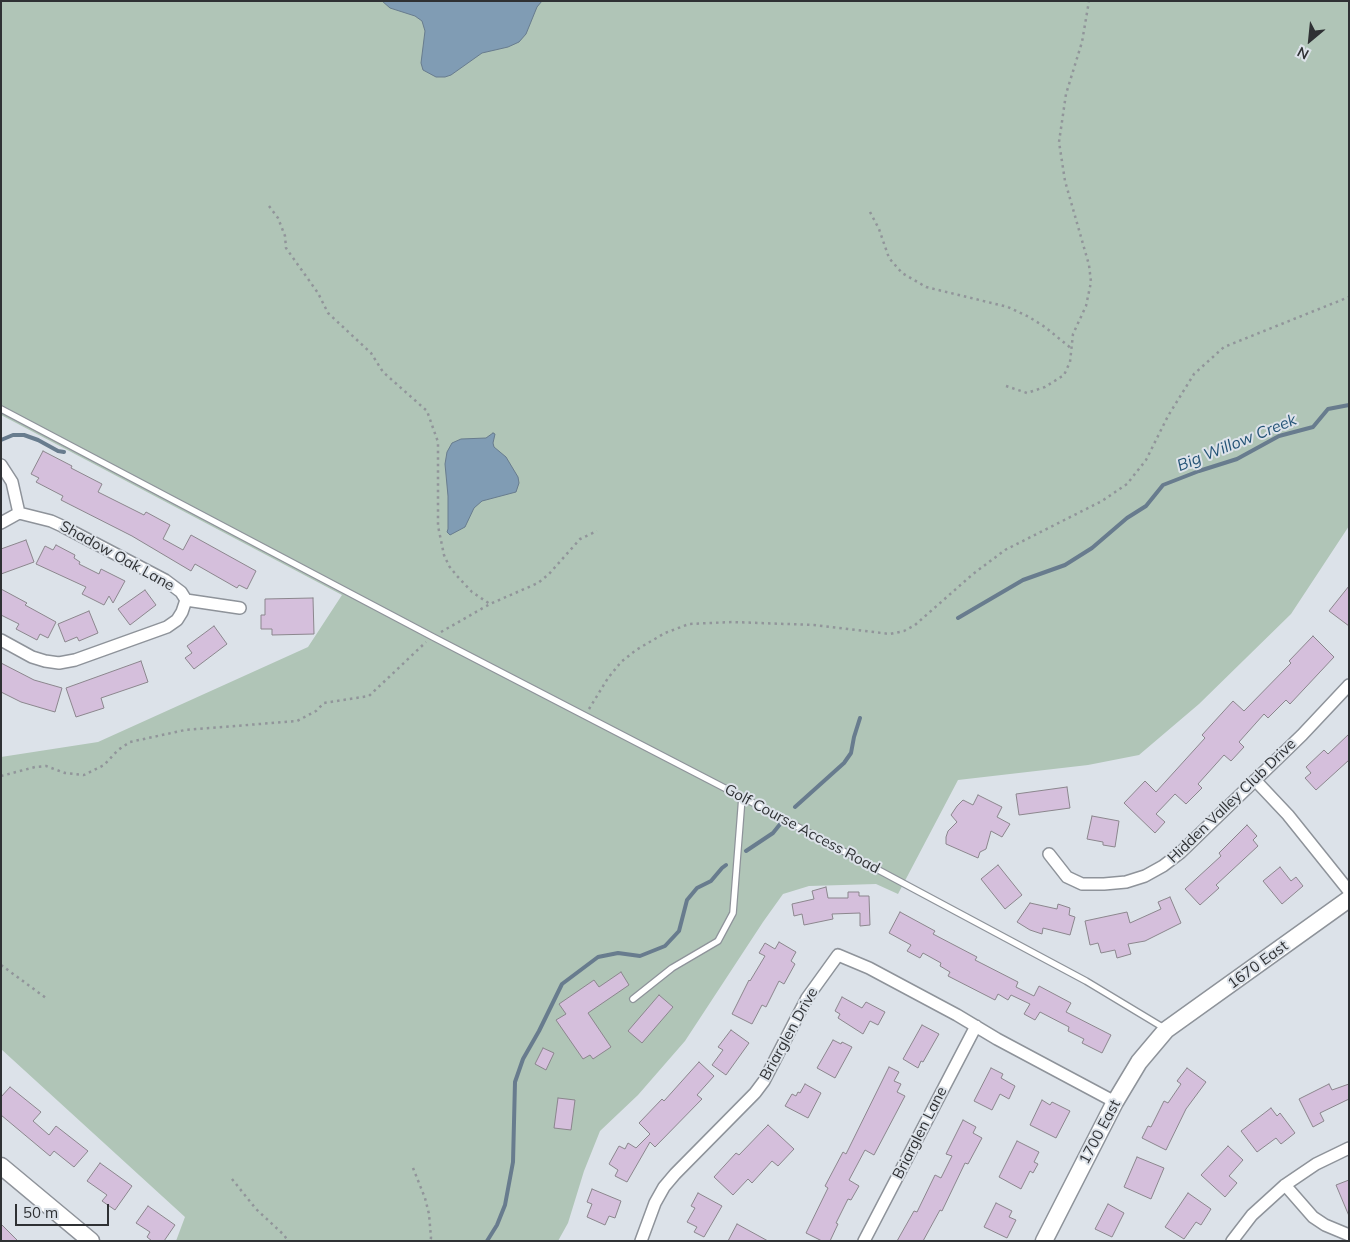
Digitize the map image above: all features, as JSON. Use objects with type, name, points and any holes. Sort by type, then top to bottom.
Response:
[{"type":"main road","name":"1670 East","points":[[1166,1030],[1349,899]]},
{"type":"main road","name":"1700 East","points":[[1044,1241],[1115,1102],[1139,1062],[1166,1030]]},
{"type":"main road","points":[[1,1166],[92,1241]]},
{"type":"street","points":[[1,465],[12,482],[19,513],[1,523]]},
{"type":"street","name":"Shadow Oak Lane","points":[[19,513],[62,526],[170,583],[181,592],[186,600],[240,608]]},
{"type":"street","points":[[1,640],[32,658],[45,662],[59,663],[76,660],[168,627],[177,620],[186,600]]},
{"type":"street","name":"Hidden Valley Club Drive","points":[[1048,854],[1067,877],[1082,884],[1126,882],[1145,876],[1163,866],[1180,853],[1332,705],[1349,685]]},
{"type":"street","points":[[1255,780],[1288,816],[1349,891]]},
{"type":"street","name":"Briarglen Drive","points":[[644,1240],[655,1202],[664,1187],[755,1093],[764,1081],[807,998],[838,955],[869,968],[1115,1102]]},
{"type":"street","name":"Briarglen Lane","points":[[864,1241],[976,1026]]},
{"type":"street","points":[[1232,1241],[1252,1215],[1285,1185],[1316,1164],[1349,1148]]},
{"type":"street","points":[[1285,1185],[1312,1217],[1325,1225],[1349,1235]]},
{"type":"lane","name":"Golf Course Access Road","points":[[1,409],[432,637],[742,797],[1086,981],[1166,1030]]},
{"type":"lane","points":[[633,999],[672,968],[718,941],[733,913],[742,797]]},
{"type":"path","points":[[1006,386],[1027,393],[1045,388],[1064,376],[1070,362],[1073,334],[1086,306],[1091,282],[1089,265],[1065,181],[1059,142],[1066,94],[1082,42],[1089,1]]},
{"type":"path","points":[[269,206],[278,218],[285,236],[286,248],[318,293],[328,313],[371,353],[383,372],[427,411],[438,442],[438,526],[444,555],[449,566],[467,587],[490,604]]},
{"type":"path","points":[[870,212],[879,229],[889,258],[902,274],[926,288],[1008,307],[1045,327],[1072,349]]},
{"type":"path","points":[[586,715],[608,678],[621,662],[636,650],[665,633],[689,624],[732,622],[814,625],[890,634],[904,631],[915,625],[973,574],[1004,550],[1102,500],[1126,484],[1146,460],[1168,416],[1194,374],[1224,347],[1349,297]]},
{"type":"path","points":[[1,776],[46,766],[84,775],[104,765],[118,750],[130,742],[186,730],[297,721],[316,711],[324,703],[369,696],[432,637],[490,604],[538,583],[549,574],[580,539],[597,531]]},
{"type":"path","points":[[1,965],[46,998]]},
{"type":"path","points":[[413,1168],[429,1214],[430,1241]]},
{"type":"path","points":[[232,1179],[256,1209],[288,1241]]},
{"type":"green space","points":[[1,1],[1349,1],[1349,526],[1291,614],[1199,704],[1139,755],[1088,765],[958,780],[898,894],[876,884],[809,886],[783,894],[685,1041],[638,1095],[600,1131],[584,1171],[568,1223],[558,1241],[176,1241],[185,1217],[1,1049],[1,757],[98,742],[308,647],[342,595],[1,415]]},
{"type":"water","points":[[382,1],[542,1],[537,7],[526,34],[519,42],[508,47],[482,53],[451,75],[436,77],[423,70],[421,63],[425,31],[422,21],[415,16],[390,8]]},
{"type":"water","points":[[493,433],[495,434],[494,447],[506,457],[518,477],[519,483],[516,492],[482,501],[474,508],[465,527],[450,535],[447,532],[448,496],[445,464],[447,452],[452,443],[461,439],[486,438]]},
{"type":"building","points":[[43,451],[102,484],[98,492],[144,515],[146,512],[170,525],[163,539],[183,550],[191,535],[256,571],[247,589],[239,585],[237,588],[195,564],[191,571],[132,536],[61,500],[63,496],[36,482],[39,478],[31,474]]},
{"type":"building","points":[[26,540],[34,562],[1,574],[1,549]]},
{"type":"building","points":[[56,545],[75,555],[74,558],[80,562],[79,564],[99,574],[101,569],[125,581],[113,603],[109,596],[104,605],[82,594],[86,587],[36,564],[45,546],[53,550]]},
{"type":"building","points":[[1349,586],[1349,626],[1329,611]]},
{"type":"building","points":[[1,589],[56,622],[48,638],[40,634],[37,640],[16,629],[19,624],[1,615]]},
{"type":"building","points":[[145,590],[156,605],[130,625],[118,609]]},
{"type":"building","points":[[313,598],[314,634],[272,635],[272,629],[261,629],[261,615],[265,615],[265,599]]},
{"type":"building","points":[[89,611],[98,633],[79,641],[77,637],[65,642],[58,624]]},
{"type":"building","points":[[214,626],[227,644],[194,669],[185,658],[192,653],[187,646]]},
{"type":"building","points":[[1313,636],[1334,657],[1290,704],[1286,700],[1268,718],[1264,714],[1239,742],[1244,747],[1231,761],[1224,755],[1198,784],[1202,788],[1186,804],[1175,794],[1156,814],[1165,822],[1155,833],[1124,803],[1145,781],[1156,792],[1205,738],[1202,735],[1233,701],[1244,711],[1291,663],[1289,661]]},
{"type":"building","points":[[141,661],[148,682],[101,698],[104,708],[76,717],[66,688]]},
{"type":"building","points":[[1,663],[34,680],[62,688],[55,712],[21,702],[1,692]]},
{"type":"building","points":[[1349,734],[1349,760],[1316,790],[1305,778],[1311,773],[1306,767],[1324,750],[1328,754]]},
{"type":"building","points":[[1067,787],[1070,808],[1019,815],[1016,794]]},
{"type":"building","points":[[978,795],[1002,807],[997,817],[1010,824],[1002,837],[991,831],[986,849],[980,852],[978,858],[946,844],[946,837],[948,831],[957,822],[951,815],[957,806],[963,800],[973,805]]},
{"type":"building","points":[[1092,816],[1119,821],[1115,847],[1103,845],[1103,842],[1087,839]]},
{"type":"building","points":[[1247,825],[1257,836],[1253,840],[1258,846],[1216,885],[1219,888],[1200,905],[1185,889],[1221,856],[1219,853]]},
{"type":"building","points":[[998,865],[1022,895],[1005,909],[981,879]]},
{"type":"building","points":[[1280,867],[1291,881],[1296,877],[1303,886],[1282,904],[1263,881]]},
{"type":"building","points":[[826,887],[828,898],[848,898],[848,892],[859,892],[859,896],[869,896],[870,925],[860,926],[860,913],[832,914],[833,919],[804,925],[802,914],[794,916],[792,904],[814,899],[812,891]]},
{"type":"building","points":[[1170,897],[1181,923],[1145,941],[1128,944],[1131,954],[1117,958],[1115,950],[1101,953],[1098,943],[1090,945],[1085,921],[1127,912],[1130,923],[1161,909],[1158,902]]},
{"type":"building","points":[[1030,903],[1057,909],[1058,904],[1070,908],[1069,915],[1075,917],[1070,935],[1043,928],[1042,934],[1030,930],[1017,922]]},
{"type":"building","points":[[900,912],[935,931],[933,934],[977,957],[975,960],[1018,982],[1016,987],[1034,996],[1039,986],[1071,1003],[1066,1012],[1111,1035],[1102,1053],[1082,1043],[1084,1039],[1068,1031],[1069,1027],[1040,1012],[1035,1020],[1024,1014],[1030,1004],[1011,995],[1008,1000],[998,994],[995,1000],[948,976],[950,972],[940,966],[941,963],[923,953],[920,958],[907,951],[911,945],[889,933]]},
{"type":"building","points":[[779,942],[796,952],[791,961],[795,964],[784,984],[779,981],[766,1007],[762,1005],[752,1024],[732,1014],[749,980],[765,956],[759,953],[765,943],[775,949]]},
{"type":"building","points":[[621,972],[629,985],[588,1013],[611,1047],[593,1059],[590,1055],[583,1059],[556,1020],[566,1014],[559,1004],[594,980],[599,987]]},
{"type":"building","points":[[659,995],[673,1007],[642,1043],[628,1031]]},
{"type":"building","points":[[842,997],[862,1008],[866,1002],[885,1012],[878,1025],[870,1021],[863,1034],[838,1018],[840,1014],[835,1011]]},
{"type":"building","points":[[922,1025],[939,1034],[918,1068],[903,1059]]},
{"type":"building","points":[[731,1030],[749,1043],[726,1075],[712,1065],[723,1050],[718,1047]]},
{"type":"building","points":[[833,1040],[852,1047],[835,1078],[817,1068]]},
{"type":"building","points":[[543,1048],[554,1053],[546,1070],[535,1064]]},
{"type":"building","points":[[699,1062],[714,1076],[697,1095],[702,1099],[655,1147],[650,1142],[627,1182],[615,1176],[618,1170],[609,1164],[619,1146],[625,1149],[628,1143],[636,1148],[650,1134],[639,1123],[662,1099],[664,1101]]},
{"type":"building","points":[[889,1067],[899,1072],[894,1081],[901,1084],[897,1092],[905,1096],[874,1155],[865,1150],[849,1180],[859,1186],[851,1200],[848,1199],[836,1223],[838,1224],[830,1241],[822,1241],[806,1233],[828,1188],[825,1186],[843,1152],[846,1154]]},
{"type":"building","points":[[991,1068],[1003,1074],[1001,1078],[1015,1086],[1009,1099],[1000,1094],[992,1110],[974,1101]]},
{"type":"building","points":[[1187,1068],[1206,1082],[1186,1109],[1166,1150],[1142,1138],[1148,1126],[1151,1127],[1164,1101],[1168,1103],[1181,1084],[1177,1081]]},
{"type":"building","points":[[805,1084],[821,1093],[808,1118],[785,1106],[792,1094],[796,1096],[798,1092],[800,1093]]},
{"type":"building","points":[[1329,1084],[1332,1090],[1349,1084],[1349,1099],[1320,1113],[1324,1121],[1313,1127],[1299,1099]]},
{"type":"building","points":[[10,1087],[41,1112],[33,1121],[49,1135],[56,1126],[88,1151],[74,1167],[54,1151],[50,1156],[1,1115],[1,1097]]},
{"type":"building","points":[[558,1098],[575,1100],[571,1130],[554,1128]]},
{"type":"building","points":[[1042,1100],[1050,1105],[1052,1102],[1070,1111],[1056,1138],[1030,1125]]},
{"type":"building","points":[[1271,1108],[1277,1116],[1280,1113],[1295,1133],[1281,1144],[1276,1138],[1257,1152],[1241,1131]]},
{"type":"building","points":[[963,1120],[976,1127],[973,1133],[982,1138],[968,1164],[965,1163],[942,1211],[940,1210],[923,1241],[897,1241],[914,1211],[917,1212],[935,1175],[941,1178],[952,1156],[946,1154]]},
{"type":"building","points":[[768,1125],[794,1149],[778,1166],[772,1161],[752,1183],[748,1179],[733,1195],[714,1177],[736,1153],[739,1155]]},
{"type":"building","points":[[1017,1141],[1039,1152],[1034,1162],[1038,1164],[1033,1173],[1030,1171],[1021,1189],[999,1177]]},
{"type":"building","points":[[1228,1146],[1243,1160],[1229,1176],[1237,1183],[1225,1197],[1201,1175]]},
{"type":"building","points":[[1137,1157],[1164,1168],[1151,1199],[1124,1187]]},
{"type":"building","points":[[100,1163],[132,1186],[115,1210],[102,1201],[107,1195],[87,1181]]},
{"type":"building","points":[[1349,1180],[1349,1216],[1336,1185]]},
{"type":"building","points":[[592,1189],[621,1201],[615,1218],[609,1216],[605,1225],[587,1217],[592,1204],[587,1202]]},
{"type":"building","points":[[698,1193],[722,1206],[704,1237],[694,1232],[697,1227],[687,1222],[695,1208],[691,1206]]},
{"type":"building","points":[[1188,1193],[1211,1209],[1201,1225],[1196,1222],[1184,1239],[1165,1227]]},
{"type":"building","points":[[996,1203],[1012,1211],[1009,1217],[1016,1220],[1007,1238],[984,1227]]},
{"type":"building","points":[[1108,1204],[1124,1213],[1112,1237],[1095,1229]]},
{"type":"building","points":[[148,1206],[175,1225],[164,1241],[152,1241],[147,1237],[150,1232],[136,1223]]},
{"type":"building","points":[[1,1224],[18,1241],[1,1241]]},
{"type":"building","points":[[737,1224],[768,1241],[728,1241]]},
{"type":"waterway","name":"Big Willow Creek","points":[[958,618],[1023,580],[1065,565],[1092,548],[1127,518],[1146,506],[1163,485],[1237,459],[1279,436],[1313,427],[1328,409],[1349,405]]},
{"type":"waterway","points":[[1,440],[13,435],[24,435],[64,452]]},
{"type":"waterway","name":"Big Willow Creek","points":[[795,807],[844,763],[851,753],[860,718]]},
{"type":"waterway","name":"Big Willow Creek","points":[[746,851],[773,833],[781,823]]},
{"type":"waterway","name":"Big Willow Creek","points":[[487,1241],[497,1225],[505,1205],[513,1162],[515,1082],[523,1059],[562,984],[598,957],[618,953],[640,956],[665,946],[679,931],[687,900],[697,888],[711,881],[726,865]]}]
